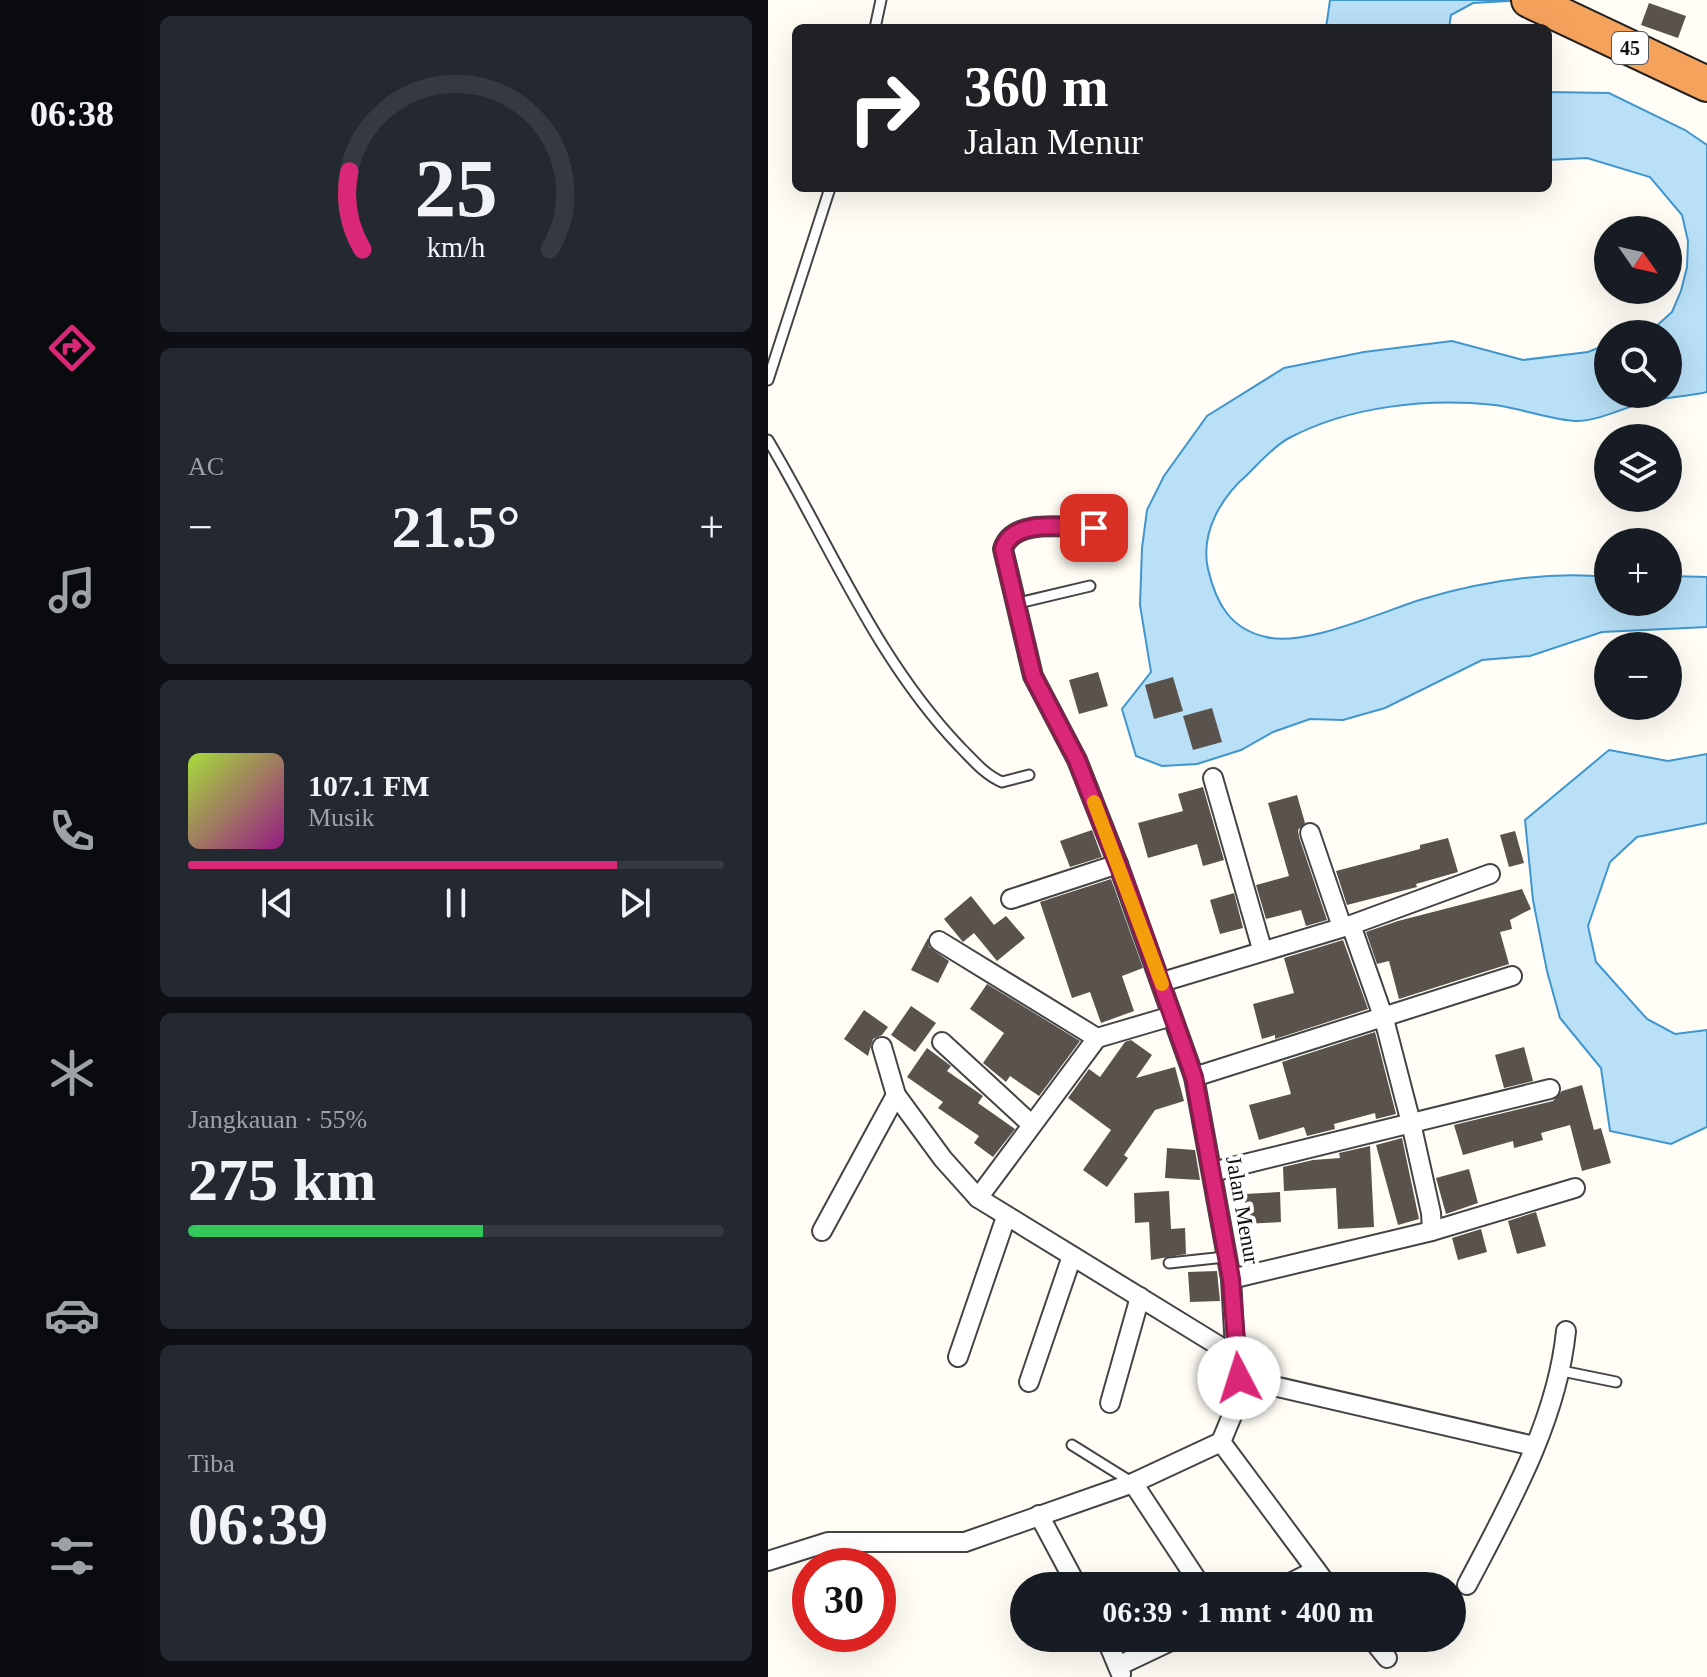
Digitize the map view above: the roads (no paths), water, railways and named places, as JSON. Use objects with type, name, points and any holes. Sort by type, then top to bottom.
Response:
[{"type":"highway","name":"45","points":[[1541,6],[1707,84]]},
{"type":"street","name":"Jalan Menur","points":[[1094,528],[1026,528],[1012,533],[1003,549],[1033,676],[1077,760],[1162,982],[1194,1077],[1231,1279],[1239,1378],[1235,1414],[1221,1442]]},
{"type":"street","points":[[1213,778],[1262,949]]},
{"type":"street","points":[[1310,833],[1384,1019],[1411,1123],[1432,1231]]},
{"type":"street","points":[[1011,899],[1118,864]]},
{"type":"street","points":[[1162,982],[1262,949],[1346,926],[1490,874]]},
{"type":"street","points":[[939,941],[1097,1038]]},
{"type":"street","points":[[1194,1077],[1512,976]]},
{"type":"street","points":[[978,1198],[1097,1038],[1172,1016]]},
{"type":"street","points":[[942,1042],[1031,1124]]},
{"type":"street","points":[[882,1047],[896,1095],[943,1159],[978,1198],[1237,1357]]},
{"type":"street","points":[[1212,1172],[1550,1089]]},
{"type":"street","points":[[822,1231],[896,1095]]},
{"type":"street","points":[[1231,1279],[1432,1231],[1575,1188]]},
{"type":"street","points":[[958,1357],[1006,1217]]},
{"type":"street","points":[[1029,1382],[1072,1256]]},
{"type":"street","points":[[1110,1403],[1140,1297]]},
{"type":"street","points":[[1467,1585],[1520,1482],[1562,1371],[1566,1331]]},
{"type":"street","points":[[1239,1378],[1534,1446]]},
{"type":"street","points":[[768,1561],[828,1542],[893,1540],[956,1543],[1133,1483],[1221,1442],[1316,1570],[1312,1572]]},
{"type":"street","points":[[1133,1483],[1192,1572]]},
{"type":"street","points":[[1039,1515],[1070,1572]]},
{"type":"street","points":[[1112,1652],[1120,1671],[1153,1652]]},
{"type":"street","points":[[1382,1652],[1387,1658]]},
{"type":"lane","points":[[876,24],[881,0]]},
{"type":"lane","points":[[768,380],[829,192]]},
{"type":"lane","points":[[768,440],[866,620],[904,679],[943,728],[989,775],[1002,782],[1029,775]]},
{"type":"lane","points":[[1014,604],[1090,586]]},
{"type":"lane","points":[[1169,1263],[1225,1257]]},
{"type":"lane","points":[[1562,1371],[1616,1382]]},
{"type":"lane","points":[[1072,1445],[1133,1483]]},
{"type":"water","points":[[1330,0],[1526,0],[1473,3],[1451,15],[1450,24],[1327,24]]},
{"type":"water","points":[[1552,92],[1609,93],[1685,130],[1707,145],[1707,392],[1682,396],[1682,320],[1663,320],[1675,304],[1682,304],[1688,241],[1682,215],[1650,177],[1587,158],[1552,160]]},
{"type":"water","points":[[1452,341],[1523,360],[1594,350],[1594,408],[1625,408],[1578,421],[1495,405],[1416,404],[1337,418],[1289,438],[1238,483],[1215,517],[1206,556],[1215,593],[1226,613],[1243,628],[1266,637],[1283,639],[1323,633],[1469,587],[1561,575],[1594,576],[1594,616],[1682,616],[1682,576],[1707,577],[1707,627],[1594,632],[1594,635],[1530,656],[1482,660],[1385,708],[1343,720],[1310,719],[1273,732],[1241,750],[1197,764],[1162,766],[1136,756],[1122,709],[1151,672],[1140,605],[1147,510],[1164,476],[1207,416],[1284,368],[1364,352]]},
{"type":"water","points":[[1609,750],[1668,761],[1707,754],[1707,823],[1637,837],[1610,862],[1588,926],[1596,962],[1647,1019],[1675,1034],[1707,1030],[1707,1127],[1671,1144],[1610,1131],[1601,1068],[1560,1018],[1533,900],[1525,820]]}]
